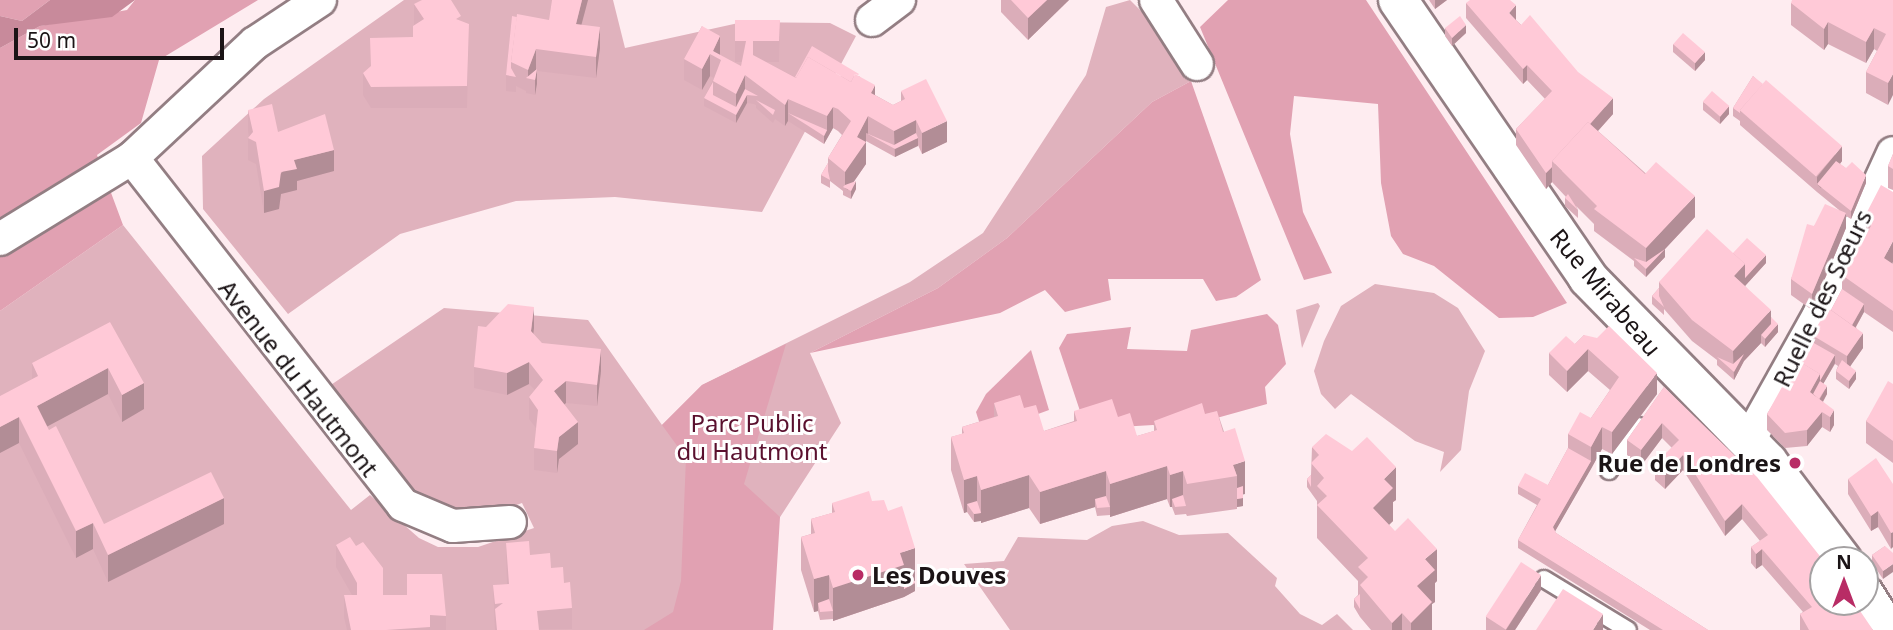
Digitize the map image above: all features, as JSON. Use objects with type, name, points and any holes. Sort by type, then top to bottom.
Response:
[{"type":"main road","name":"Rue Mirabeau","points":[[1398,0],[1566,249],[1671,377],[1748,442],[1831,546]]},
{"type":"street","points":[[0,239],[132,158],[255,43],[320,0]]},
{"type":"street","points":[[872,20],[900,0]]},
{"type":"street","points":[[1156,0],[1197,64]]},
{"type":"street","name":"Ruelle des Sœurs","points":[[1748,442],[1819,315],[1893,153]]},
{"type":"street","name":"Avenue du Hautmont","points":[[132,158],[403,505],[453,526],[510,522]]},
{"type":"lane","points":[[1609,471],[1653,405]]},
{"type":"lane","points":[[1544,579],[1628,630]]},
{"type":"green space","points":[[0,0],[50,0],[22,21],[0,16]]},
{"type":"green space","points":[[135,0],[258,0],[159,60],[141,123],[97,155],[123,225],[0,311],[0,48],[40,26],[127,10]]},
{"type":"green space","points":[[404,0],[613,0],[625,48],[743,22],[830,23],[856,36],[762,212],[615,197],[516,201],[400,234],[288,314],[203,209],[202,156],[264,99]]},
{"type":"green space","name":"Parc Public du Hautmont","points":[[1130,0],[1160,30],[1191,81],[1152,102],[1007,238],[938,288],[810,353],[841,423],[718,613],[734,630],[0,630],[0,311],[123,225],[351,510],[370,495],[419,538],[438,547],[478,547],[534,528],[522,503],[485,516],[419,505],[322,391],[444,308],[588,320],[662,425],[702,385],[910,282],[983,233],[1086,75],[1106,7]]},
{"type":"green space","points":[[1228,0],[1366,0],[1567,303],[1533,317],[1499,318],[1434,266],[1403,254],[1391,236],[1381,183],[1378,104],[1294,96],[1290,134],[1303,212],[1332,273],[1304,280],[1200,27]]},
{"type":"green space","points":[[1191,81],[1261,280],[1236,297],[1216,301],[1203,279],[1108,279],[1111,300],[1065,312],[1045,290],[1000,313],[810,353],[938,288],[1007,238],[1152,102]]},
{"type":"green space","points":[[1375,284],[1434,293],[1458,308],[1485,351],[1469,391],[1461,450],[1440,472],[1444,452],[1415,441],[1351,394],[1335,409],[1321,394],[1314,371],[1324,341],[1341,306]]},
{"type":"green space","points":[[1318,303],[1320,306],[1302,348],[1296,310]]},
{"type":"green space","points":[[1267,314],[1278,325],[1286,364],[1265,387],[1267,404],[1170,431],[1153,425],[1086,429],[1059,348],[1067,334],[1131,327],[1127,349],[1187,351],[1191,330]]},
{"type":"green space","name":"Parc Public du Hautmont","points":[[786,344],[744,484],[780,517],[773,630],[644,630],[673,612],[681,581],[686,458],[662,425],[702,385]]},
{"type":"green space","points":[[1031,350],[1049,410],[983,434],[976,412],[986,394]]},
{"type":"green space","points":[[1143,521],[1179,535],[1228,533],[1277,578],[1275,586],[1300,614],[1322,625],[1337,614],[1353,630],[1010,630],[964,564],[1004,561],[1018,537],[1087,540],[1112,526]]},
{"type":"shaded area","points":[[50,0],[135,0],[112,17],[40,26],[0,48],[0,16],[22,21]]},
{"type":"building","points":[[422,0],[451,0],[461,16],[456,19],[469,24],[467,86],[371,87],[363,73],[371,66],[370,38],[413,37],[413,26],[424,19],[414,4]]},
{"type":"building","points":[[552,0],[582,0],[576,24],[600,27],[596,57],[536,49],[528,70],[511,62],[517,14],[549,20]]},
{"type":"building","points":[[1011,0],[1047,0],[1028,18]]},
{"type":"building","points":[[1470,0],[1510,0],[1516,5],[1509,13],[1521,25],[1530,15],[1578,72],[1613,98],[1552,161],[1552,167],[1546,173],[1516,129],[1552,91],[1527,65],[1523,69],[1466,3]]},
{"type":"building","points":[[1792,0],[1893,0],[1893,74],[1888,83],[1866,72],[1886,34],[1874,28],[1866,42],[1828,22],[1824,29],[1791,3]]},
{"type":"building","points":[[512,16],[517,17],[511,62],[516,77],[506,75]]},
{"type":"building","points":[[1460,16],[1466,25],[1452,38],[1445,28]]},
{"type":"building","points":[[735,20],[780,20],[779,41],[753,41],[753,55],[796,78],[808,57],[851,82],[855,74],[875,85],[871,93],[893,105],[905,99],[901,91],[926,79],[947,121],[922,133],[916,120],[894,131],[868,116],[857,137],[866,142],[845,172],[828,158],[851,121],[838,109],[833,107],[827,116],[788,99],[785,105],[745,75],[736,94],[713,81],[721,60],[710,54],[702,69],[684,59],[702,26],[720,36],[713,51],[741,66],[746,41],[735,41]]},
{"type":"building","points":[[1683,33],[1705,52],[1695,63],[1673,44]]},
{"type":"building","points":[[812,46],[859,74],[855,74],[851,82],[808,57],[796,78]]},
{"type":"building","points":[[537,69],[535,80],[526,78]]},
{"type":"building","points":[[1753,76],[1763,84],[1740,113],[1733,108]]},
{"type":"building","points":[[1766,80],[1842,146],[1816,176],[1740,110]]},
{"type":"building","points":[[713,82],[713,95],[736,107],[745,89],[758,96],[747,95],[736,115],[704,98]]},
{"type":"building","points":[[1712,91],[1729,106],[1720,117],[1703,102]]},
{"type":"building","points":[[756,100],[775,110],[773,115]]},
{"type":"building","points":[[272,104],[278,132],[325,114],[334,150],[294,160],[297,169],[281,172],[279,187],[264,191],[256,142],[248,138],[253,132],[248,110]]},
{"type":"building","points":[[788,113],[827,130],[824,136]]},
{"type":"building","points":[[1588,122],[1645,174],[1656,162],[1695,196],[1646,248],[1594,209],[1597,206],[1552,161]]},
{"type":"building","points":[[866,133],[894,145],[916,133],[918,138],[895,149]]},
{"type":"building","points":[[1893,154],[1893,169],[1888,166]]},
{"type":"building","points":[[1836,161],[1846,168],[1852,162],[1866,175],[1851,211],[1817,184]]},
{"type":"building","points":[[828,163],[828,171],[830,180],[821,175]]},
{"type":"building","points":[[856,181],[851,191],[843,187],[845,185]]},
{"type":"building","points":[[1881,185],[1893,192],[1893,241],[1884,258],[1893,264],[1893,311],[1842,275],[1871,226],[1866,214]]},
{"type":"building","points":[[1568,194],[1578,210],[1565,198]]},
{"type":"building","points":[[1825,204],[1846,213],[1812,294],[1791,279],[1807,224],[1814,226]]},
{"type":"building","points":[[1707,229],[1745,264],[1734,276],[1771,310],[1733,351],[1692,320],[1659,282]]},
{"type":"building","points":[[1747,238],[1766,255],[1745,278],[1745,264],[1733,253]]},
{"type":"building","points":[[1665,249],[1646,269],[1634,258],[1646,262]]},
{"type":"building","points":[[1659,288],[1659,296],[1664,307],[1652,296]]},
{"type":"building","points":[[1842,289],[1864,304],[1852,325],[1831,310]]},
{"type":"building","points":[[508,304],[534,307],[531,331],[542,343],[601,349],[597,385],[566,381],[554,391],[578,422],[559,437],[557,451],[534,448],[538,410],[529,397],[543,380],[529,362],[507,373],[474,367],[478,326],[486,327]]},
{"type":"building","points":[[1828,308],[1863,333],[1847,356],[1812,335]]},
{"type":"building","points":[[1771,317],[1778,324],[1765,339],[1761,335],[1771,324]]},
{"type":"building","points":[[110,322],[144,383],[122,395],[108,368],[37,406],[49,430],[56,426],[104,524],[211,472],[224,498],[108,555],[93,523],[76,531],[19,417],[0,427],[0,396],[38,376],[32,363]]},
{"type":"building","points":[[1609,326],[1657,373],[1612,432],[1602,427],[1591,447],[1568,434],[1580,412],[1591,418],[1619,377],[1588,349],[1567,371],[1549,353],[1566,336],[1575,344],[1584,335],[1597,338]]},
{"type":"building","points":[[1812,342],[1835,355],[1820,381],[1820,374],[1800,362]]},
{"type":"building","points":[[1744,354],[1734,372],[1717,357],[1733,364]]},
{"type":"building","points":[[1797,360],[1820,374],[1810,392],[1834,410],[1830,417],[1822,412],[1807,430],[1785,433],[1767,414]]},
{"type":"building","points":[[1842,360],[1856,371],[1849,381],[1836,371]]},
{"type":"building","points":[[1820,381],[1827,386],[1819,399],[1813,394]]},
{"type":"building","points":[[1888,381],[1893,384],[1893,441],[1866,421]]},
{"type":"building","points":[[1664,387],[1757,477],[1812,546],[1809,546],[1809,604],[1762,549],[1756,554],[1751,547],[1768,535],[1742,504],[1725,521],[1683,455],[1665,474],[1655,464],[1679,440],[1662,423],[1641,450],[1627,440]]},
{"type":"building","points":[[1020,395],[1024,408],[1036,405],[1044,431],[1077,421],[1074,411],[1112,399],[1118,417],[1130,413],[1137,436],[1157,430],[1154,421],[1202,403],[1205,414],[1217,411],[1223,432],[1235,428],[1245,461],[1233,465],[1237,476],[1187,484],[1183,471],[1170,475],[1167,466],[1110,484],[1106,471],[1040,492],[1029,475],[981,490],[977,476],[964,480],[951,437],[964,433],[962,427],[998,416],[994,403]]},
{"type":"building","points":[[1326,434],[1352,451],[1367,437],[1396,467],[1384,479],[1393,488],[1373,508],[1395,531],[1408,518],[1437,549],[1425,559],[1435,570],[1417,586],[1432,602],[1411,623],[1402,613],[1392,623],[1360,585],[1368,577],[1358,567],[1368,558],[1317,505],[1327,496],[1317,486],[1324,478],[1311,463],[1319,455],[1312,447]]},
{"type":"building","points":[[1568,448],[1591,461],[1553,527],[1556,533],[1708,630],[1663,630],[1518,540],[1541,499],[1518,486],[1525,473],[1548,485]]},
{"type":"building","points":[[1876,458],[1893,484],[1891,533],[1878,511],[1871,516],[1848,479]]},
{"type":"building","points":[[1243,486],[1243,498],[1237,499],[1237,488]]},
{"type":"building","points":[[869,491],[872,501],[884,500],[888,511],[902,506],[915,548],[900,553],[904,565],[833,588],[829,575],[814,579],[801,537],[815,533],[811,519],[835,512],[832,503]]},
{"type":"building","points":[[1183,495],[1186,506],[1175,507],[1172,499]]},
{"type":"building","points":[[1106,496],[1110,507],[1097,508],[1095,499]]},
{"type":"building","points":[[977,501],[981,513],[974,514],[967,504]]},
{"type":"building","points":[[350,537],[356,546],[363,542],[383,568],[383,595],[407,595],[407,574],[442,574],[446,616],[430,615],[430,627],[351,630],[344,595],[357,595],[357,583],[336,545]]},
{"type":"building","points":[[529,541],[530,555],[550,553],[551,568],[563,567],[564,583],[570,582],[572,608],[537,611],[539,630],[497,630],[495,609],[503,603],[495,604],[493,585],[509,584],[506,543]]},
{"type":"building","points":[[1885,546],[1893,553],[1893,564],[1883,571],[1879,565],[1879,550]]},
{"type":"building","points":[[1521,562],[1541,575],[1506,630],[1486,617]]},
{"type":"building","points":[[912,574],[915,583],[904,589],[904,577]]},
{"type":"building","points":[[1563,589],[1603,614],[1593,630],[1536,630]]},
{"type":"building","points":[[1360,594],[1360,609],[1354,599]]},
{"type":"building","points":[[829,599],[833,611],[820,612],[818,603]]},
{"type":"building","points":[[1809,609],[1809,616],[1864,616],[1873,630],[1809,630],[1800,614]]},
{"type":"place","name":"Rue de Londres","points":[[1795,463]]},
{"type":"place","name":"Les Douves","points":[[858,575]]}]
